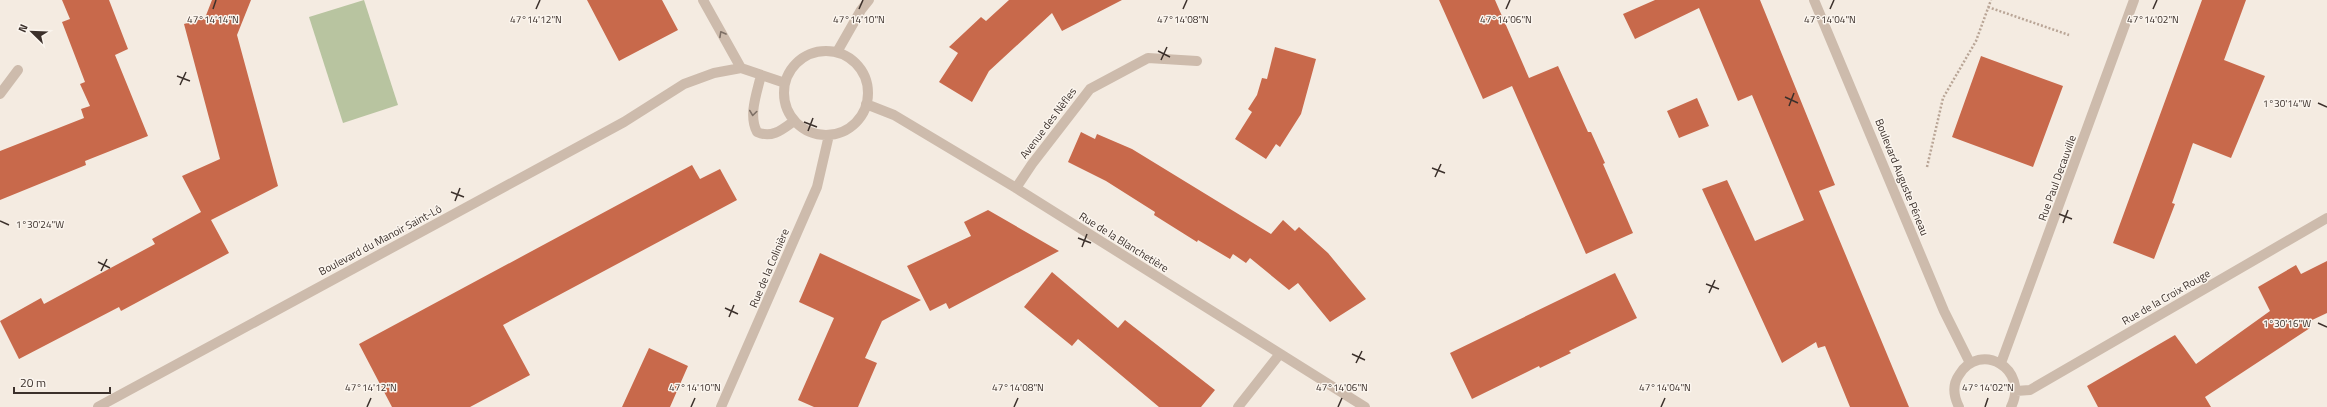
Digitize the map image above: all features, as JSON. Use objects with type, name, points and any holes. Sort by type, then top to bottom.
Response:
[{"type":"street","points":[[703,0],[741,68],[785,83]]},
{"type":"street","points":[[837,52],[861,10],[869,0]]},
{"type":"street","name":"Boulevard Auguste Péneau","points":[[1814,0],[1944,311],[1970,363]]},
{"type":"street","name":"Rue Paul Decauville","points":[[2001,364],[2134,0]]},
{"type":"street","points":[[824,51],[837,52],[852,60],[862,72],[868,88],[866,104],[860,117],[850,128],[829,135],[806,130],[794,121],[784,99],[785,83],[794,65],[805,57],[824,51]]},
{"type":"street","name":"Avenue des Nèfles","points":[[1016,188],[1032,164],[1090,89],[1148,58],[1197,61]]},
{"type":"street","name":"Boulevard du Manoir Saint-Lô","points":[[98,407],[624,122],[684,84],[701,76],[741,68]]},
{"type":"street","points":[[0,94],[18,70]]},
{"type":"street","points":[[761,75],[752,120],[757,132],[763,135],[772,134],[780,131],[794,121]]},
{"type":"street","name":"Rue de la Blanchetière","points":[[866,104],[894,116],[1016,188],[1279,355],[1365,407]]},
{"type":"street","name":"Rue de la Colinière","points":[[721,407],[817,187],[829,135]]},
{"type":"street","name":"Rue de la Croix Rouge","points":[[2016,392],[2030,390],[2327,218]]},
{"type":"street","points":[[1238,407],[1279,355]]},
{"type":"street","points":[[1959,407],[1955,400],[1954,389],[1956,379],[1962,370],[1970,363],[1980,360],[1991,360],[2001,364],[2012,375],[2016,392],[2011,407]]},
{"type":"path","points":[[1927,167],[1943,98],[1976,41],[1991,0]]},
{"type":"path","points":[[1988,7],[2069,36]]},
{"type":"green space","points":[[364,0],[398,105],[343,123],[309,17]]},
{"type":"building","points":[[62,0],[109,0],[128,49],[115,55],[148,136],[85,161],[86,165],[0,200],[0,151],[84,118],[81,109],[90,106],[80,84],[85,82],[62,22],[70,19]]},
{"type":"building","points":[[212,0],[251,0],[237,35],[278,186],[211,220],[229,253],[121,311],[119,307],[19,359],[0,321],[41,298],[44,304],[155,244],[152,239],[201,212],[182,176],[220,159],[184,24],[205,18]]},
{"type":"building","points":[[587,0],[662,0],[678,30],[619,61]]},
{"type":"building","points":[[1009,0],[1122,0],[1062,31],[1052,13],[989,71],[972,102],[939,82],[958,53],[949,47],[981,17],[986,21]]},
{"type":"building","points":[[1439,0],[1495,0],[1529,78],[1558,66],[1588,132],[1591,132],[1605,163],[1603,164],[1633,233],[1586,254],[1512,86],[1483,99]]},
{"type":"building","points":[[1655,0],[1760,0],[1835,185],[1819,191],[1909,407],[1850,407],[1825,346],[1818,348],[1816,342],[1782,363],[1702,189],[1727,180],[1755,241],[1804,220],[1752,95],[1738,101],[1699,8],[1635,39],[1623,14]]},
{"type":"building","points":[[2202,0],[2246,0],[2224,60],[2265,76],[2231,158],[2193,143],[2172,203],[2175,204],[2154,259],[2113,243]]},
{"type":"building","points":[[1275,47],[1316,59],[1301,114],[1280,147],[1276,144],[1266,159],[1235,139],[1252,112],[1248,109],[1257,95],[1262,78],[1267,79]]},
{"type":"building","points":[[1981,56],[2063,86],[2033,167],[1952,137]]},
{"type":"building","points":[[1697,98],[1709,126],[1679,138],[1667,111]]},
{"type":"building","points":[[1081,132],[1095,139],[1097,134],[1132,149],[1271,234],[1283,220],[1295,231],[1299,227],[1328,253],[1366,299],[1330,322],[1298,283],[1289,290],[1250,258],[1246,263],[1233,254],[1230,259],[1198,240],[1197,242],[1154,215],[1155,212],[1106,181],[1068,162]]},
{"type":"building","points":[[692,165],[700,179],[720,169],[737,200],[503,325],[530,375],[470,407],[392,407],[359,344]]},
{"type":"building","points":[[988,210],[1059,251],[949,309],[946,303],[930,311],[907,266],[971,236],[964,222]]},
{"type":"building","points":[[820,253],[921,300],[882,321],[865,358],[877,363],[858,407],[814,407],[798,400],[834,318],[799,302]]},
{"type":"building","points":[[2327,261],[2327,313],[2310,321],[2310,328],[2205,397],[2211,407],[2098,407],[2087,386],[2175,335],[2196,364],[2270,311],[2258,287],[2296,265],[2301,274]]},
{"type":"building","points":[[1052,272],[1118,328],[1125,320],[1215,390],[1201,407],[1159,407],[1078,339],[1072,346],[1024,307]]},
{"type":"building","points":[[1615,273],[1637,318],[1569,351],[1571,353],[1540,368],[1539,366],[1472,399],[1450,353]]},
{"type":"building","points":[[649,348],[688,366],[670,407],[622,407]]}]
